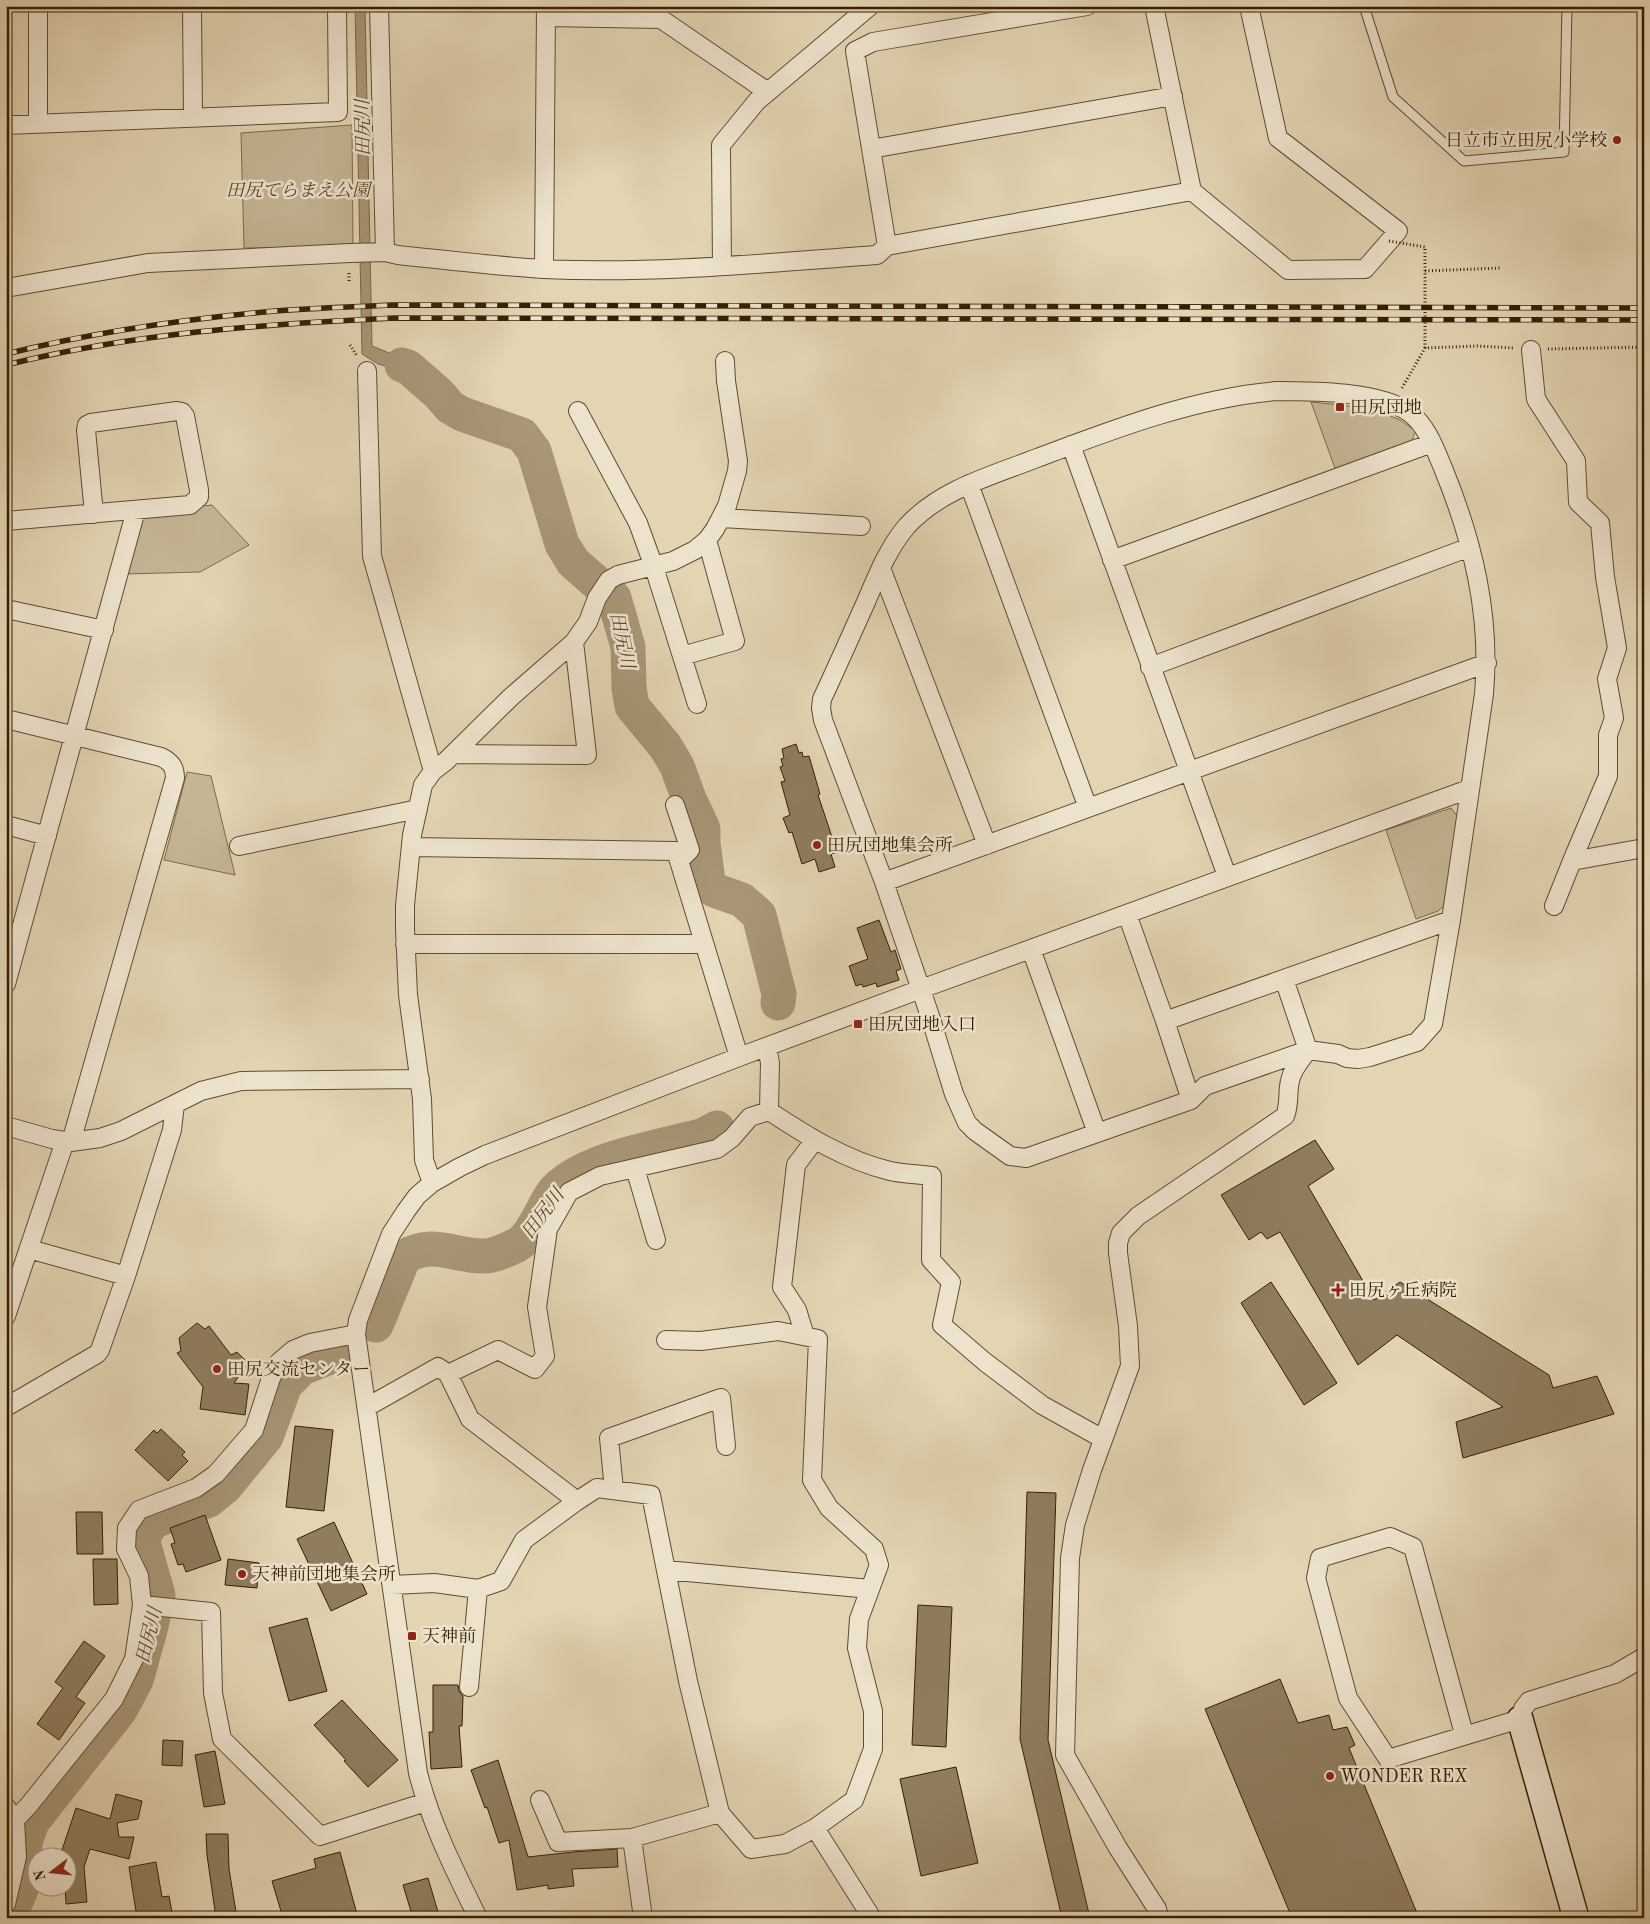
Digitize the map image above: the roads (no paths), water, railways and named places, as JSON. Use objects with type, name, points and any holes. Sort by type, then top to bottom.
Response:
[{"type":"street","points":[[38,6],[38,123]]},
{"type":"street","points":[[192,6],[193,118]]},
{"type":"street","points":[[6,125],[338,112],[337,6]]},
{"type":"street","points":[[373,253],[379,6]]},
{"type":"street","points":[[722,266],[721,145],[758,100],[870,6]]},
{"type":"street","points":[[887,246],[855,51],[873,42],[1087,6]]},
{"type":"street","points":[[1154,6],[1192,190],[1288,270],[1365,269],[1398,231],[1278,138],[1249,6]]},
{"type":"street","points":[[544,269],[546,12],[661,19],[768,92]]},
{"type":"street","points":[[871,149],[1173,96]]},
{"type":"street","points":[[6,288],[148,263],[373,253],[544,269],[636,269],[722,266],[877,255],[887,246],[1192,190]]},
{"type":"street","points":[[1531,350],[1536,399],[1576,461],[1578,502],[1600,523],[1605,577],[1616,648],[1607,680],[1614,718],[1608,735],[1608,776],[1554,906]]},
{"type":"street","points":[[432,1183],[424,1160],[420,1079],[408,995],[405,905],[411,848],[423,785],[433,771],[511,697],[574,642],[588,622],[605,587],[618,575],[673,561],[695,550],[707,540],[722,518],[738,470],[725,361]]},
{"type":"street","points":[[368,371],[372,556],[433,771]]},
{"type":"street","points":[[1310,391],[1370,398],[1393,404],[1410,414],[1423,427],[1432,443],[1458,508],[1470,547],[1486,629],[1487,663],[1452,920],[1433,1024],[1417,1042],[1358,1059],[1308,1050],[1205,1086],[1191,1100],[1026,1158],[1010,1156],[975,1132],[967,1123],[954,1094],[884,882],[823,720],[822,699],[881,568],[895,542],[916,518],[937,500],[969,484],[1071,445],[1186,407],[1242,394],[1310,391]]},
{"type":"street","points":[[6,521],[94,514],[190,505],[198,497],[199,490],[185,416],[182,412],[177,411],[91,422],[87,425],[94,514]]},
{"type":"street","points":[[578,412],[638,523],[654,567],[697,704]]},
{"type":"street","points":[[1112,560],[1432,443]]},
{"type":"street","points":[[1071,445],[1227,876]]},
{"type":"street","points":[[969,484],[1088,808]]},
{"type":"street","points":[[6,984],[136,510]]},
{"type":"street","points":[[722,518],[861,526]]},
{"type":"street","points":[[682,656],[735,641],[707,540]]},
{"type":"street","points":[[1150,667],[1470,547]]},
{"type":"street","points":[[881,568],[987,845]]},
{"type":"street","points":[[6,609],[104,630]]},
{"type":"street","points":[[453,754],[587,755],[574,642]]},
{"type":"street","points":[[884,882],[1487,663]]},
{"type":"street","points":[[6,719],[161,757],[172,764],[175,778],[68,1142],[6,1316]]},
{"type":"street","points":[[478,1918],[426,1802],[418,1773],[356,1334],[358,1320],[391,1234],[417,1196],[432,1183],[485,1156],[739,1057],[920,988],[1470,789]]},
{"type":"street","points":[[675,805],[690,850],[678,862]]},
{"type":"street","points":[[239,846],[418,809]]},
{"type":"street","points":[[6,825],[47,836]]},
{"type":"street","points":[[411,848],[676,851],[739,1057]]},
{"type":"street","points":[[1572,861],[1644,848]]},
{"type":"street","points":[[1127,914],[1191,1100]]},
{"type":"street","points":[[1165,1020],[1452,920]]},
{"type":"street","points":[[406,944],[704,944]]},
{"type":"street","points":[[1031,949],[1097,1133]]},
{"type":"street","points":[[1284,979],[1308,1050]]},
{"type":"street","points":[[767,1047],[770,1063],[769,1111]]},
{"type":"street","points":[[1159,1918],[1157,1909],[1118,1848],[1065,1755],[1070,1558],[1076,1526],[1103,1439],[1130,1366],[1128,1326],[1118,1253],[1121,1233],[1138,1216],[1281,1120],[1288,1108],[1292,1073],[1308,1050]]},
{"type":"street","points":[[6,1126],[68,1142],[100,1138],[121,1131],[202,1091],[241,1081],[420,1079]]},
{"type":"street","points":[[6,1407],[97,1354],[126,1276],[172,1130],[175,1104]]},
{"type":"street","points":[[769,1111],[814,1141],[852,1158],[890,1171],[932,1176],[932,1260],[951,1282],[942,1325],[985,1362],[1042,1405],[1103,1439]]},
{"type":"street","points":[[448,1374],[498,1350],[535,1369],[545,1356],[537,1307],[548,1229],[569,1192],[600,1176],[717,1149],[732,1138],[750,1117],[769,1111]]},
{"type":"street","points":[[805,1336],[797,1310],[782,1287],[796,1165],[814,1141]]},
{"type":"street","points":[[636,1168],[656,1240]]},
{"type":"street","points":[[29,1248],[126,1276]]},
{"type":"street","points":[[392,1585],[434,1583],[478,1589],[501,1581],[524,1540],[597,1488],[651,1495],[688,1681],[720,1813],[751,1849],[785,1844],[815,1828],[854,1800],[873,1749],[872,1711],[857,1648],[859,1619],[879,1566],[874,1549],[829,1508],[812,1480],[818,1339],[778,1331],[701,1340],[666,1340]]},
{"type":"street","points":[[6,1904],[17,1857],[10,1813],[29,1805],[114,1699],[134,1659],[152,1606],[126,1548],[127,1528],[138,1510],[196,1488],[216,1474],[254,1430],[271,1378],[279,1362],[293,1350],[310,1343],[356,1334]]},
{"type":"street","points":[[367,1407],[438,1366],[448,1374],[470,1419],[577,1501]]},
{"type":"street","points":[[614,1490],[609,1438],[721,1398],[726,1446]]},
{"type":"street","points":[[1464,1734],[1414,1546],[1390,1537],[1320,1558],[1316,1578],[1348,1698],[1388,1759],[1464,1734],[1520,1719]]},
{"type":"street","points":[[666,1570],[870,1589]]},
{"type":"street","points":[[469,1687],[478,1589]]},
{"type":"street","points":[[152,1606],[211,1612],[214,1693],[222,1739],[320,1836],[426,1802]]},
{"type":"street","points":[[1576,1918],[1520,1719],[1523,1709],[1529,1701],[1615,1674],[1644,1657]]},
{"type":"street","points":[[540,1800],[558,1842],[632,1838],[720,1813]]},
{"type":"street","points":[[815,1828],[870,1915],[868,1918]]},
{"type":"street","points":[[632,1838],[643,1918]]},
{"type":"lane","points":[[1364,6],[1393,97],[1464,161],[1564,152],[1566,6]]},
{"type":"water","points":[[355,6],[365,6],[372,346],[412,362],[443,390],[435,399],[404,371],[378,364],[362,354]]},
{"type":"waterway","name":"田尻川","points":[[402,365],[408,367],[439,394],[450,407],[462,414],[522,435],[534,451],[562,544],[573,562],[614,598],[628,647],[629,688],[632,706],[665,746],[677,766],[703,829],[708,881],[714,890],[742,900],[759,915],[779,994],[778,1003]]},
{"type":"waterway","name":"田尻川","points":[[376,1325],[404,1257],[425,1249],[444,1250],[474,1256],[493,1255],[506,1250],[517,1245],[529,1234],[551,1195],[570,1178],[587,1169],[626,1154],[704,1135],[717,1128]]},
{"type":"waterway","name":"田尻川","points":[[9,1918],[24,1882],[25,1842],[32,1822],[120,1710],[136,1680],[158,1595],[142,1539],[152,1522],[209,1500],[225,1487],[266,1437],[285,1385],[302,1368],[338,1354]]},
{"type":"railway","points":[[6,354],[72,339],[207,318],[290,310],[393,305],[1644,308]]},
{"type":"railway","points":[[6,365],[102,345],[199,332],[297,323],[395,318],[1644,320]]},
{"type":"place","name":"日立市立田尻小学校","points":[[1617,140]]},
{"type":"place","name":"田尻団地","points":[[1340,407]]},
{"type":"place","name":"田尻団地集会所","points":[[817,845]]},
{"type":"place","name":"田尻団地入口","points":[[858,1024]]},
{"type":"place","name":"田尻ヶ丘病院","points":[[1338,1290]]},
{"type":"place","name":"田尻交流センター","points":[[217,1369]]},
{"type":"place","name":"天神前団地集会所","points":[[242,1574]]},
{"type":"place","name":"天神前","points":[[412,1636]]},
{"type":"place","name":"WONDER REX","points":[[1330,1776]]},
{"type":"park label","name":"田尻てらまえ公園","points":[[298,190]]}]
